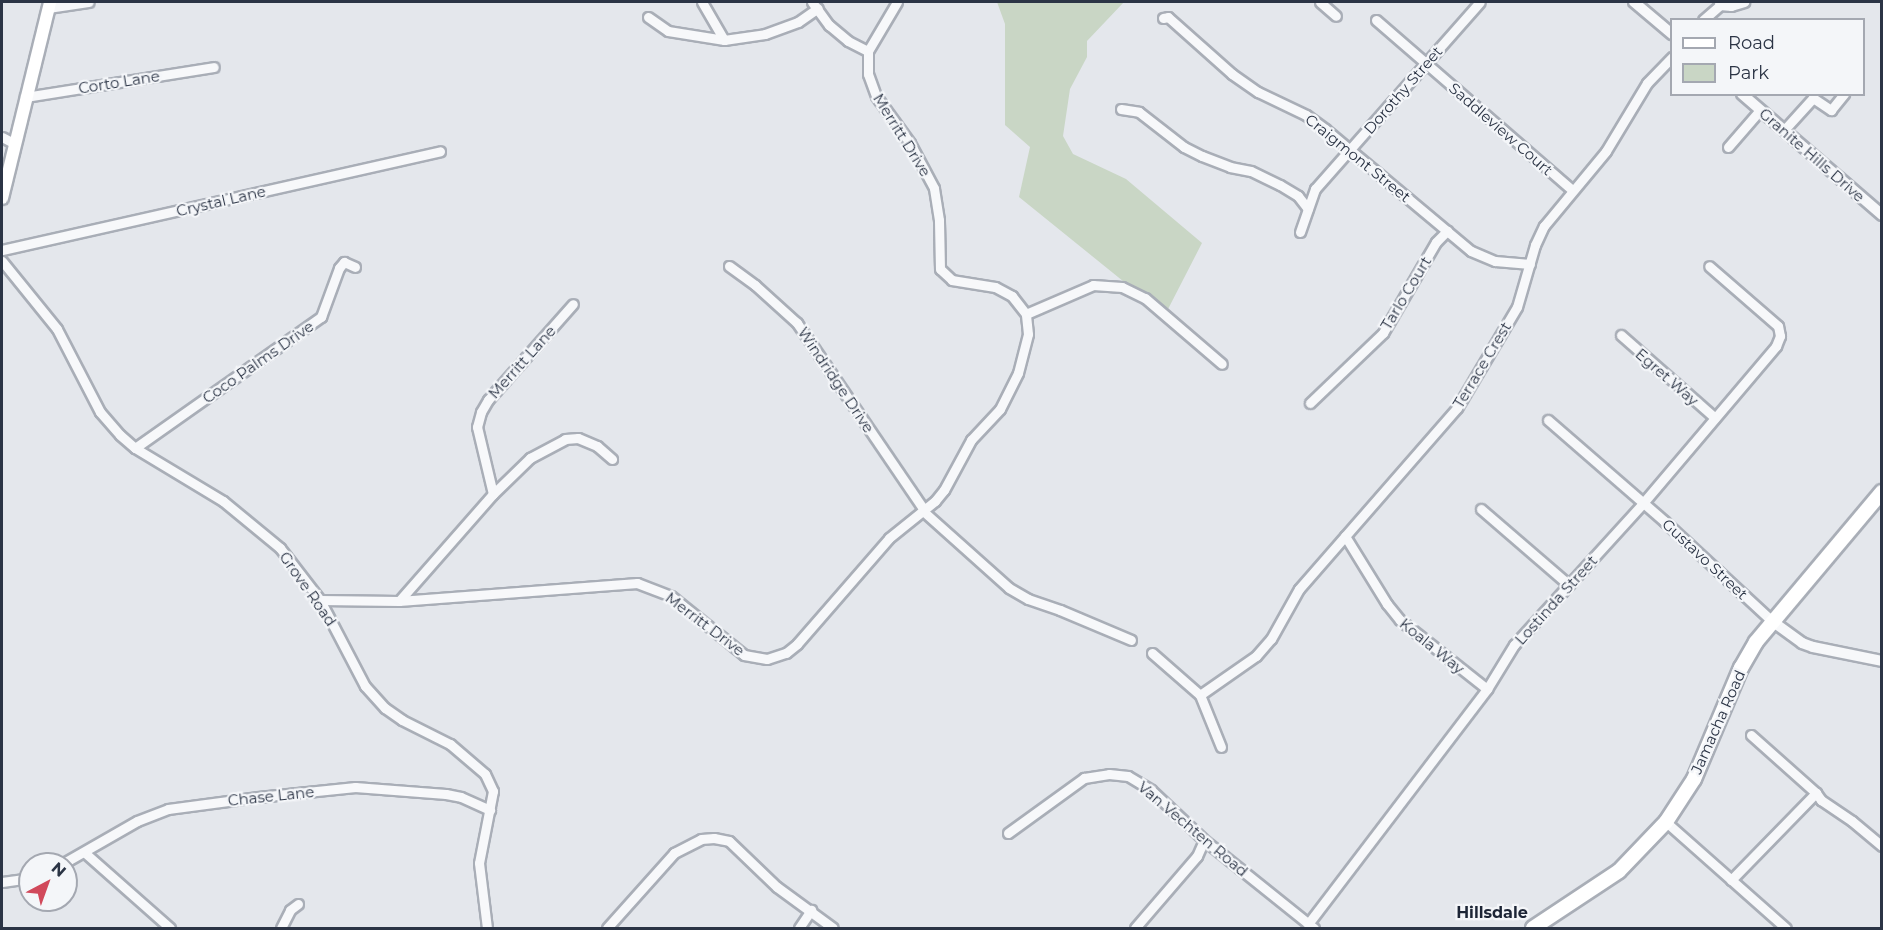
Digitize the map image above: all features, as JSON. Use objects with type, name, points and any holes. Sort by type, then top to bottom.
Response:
[{"type":"main road","points":[[2,198],[25,97],[50,5]]},
{"type":"main road","name":"Jamacha Road","points":[[1533,928],[1619,871],[1666,822],[1694,779],[1741,669],[1772,621],[1881,492]]},
{"type":"street","points":[[50,5],[89,2]]},
{"type":"street","points":[[702,2],[724,40]]},
{"type":"street","points":[[648,17],[668,31],[724,40],[765,34],[798,22],[815,5],[829,24],[848,40],[868,51],[897,2]]},
{"type":"street","points":[[1320,2],[1336,16]]},
{"type":"street","name":"Dorothy Street","points":[[1300,232],[1315,189],[1480,2]]},
{"type":"street","points":[[1634,2],[1670,33]]},
{"type":"street","points":[[1705,18],[1719,3],[1731,6],[1744,2]]},
{"type":"street","name":"Craigmont Street","points":[[1163,18],[1168,17],[1245,84],[1306,116],[1351,150],[1447,231],[1483,257],[1495,261],[1530,264]]},
{"type":"street","name":"Saddleview Court","points":[[1376,20],[1572,190]]},
{"type":"street","name":"Merritt Drive","points":[[320,600],[399,601],[637,584],[671,596],[744,656],[767,659],[786,653],[797,644],[889,538],[944,490],[971,440],[1000,409],[1023,357],[1028,334],[1026,314],[1017,302],[1001,290],[952,280],[942,272],[938,242],[939,220],[934,188],[910,143],[873,89],[868,74],[868,51]]},
{"type":"street","name":"Terrace Crest","points":[[1200,695],[1235,672],[1263,648],[1279,627],[1299,589],[1457,408],[1517,308],[1544,226],[1606,151],[1647,83],[1670,58]]},
{"type":"street","name":"Corto Lane","points":[[25,97],[214,67]]},
{"type":"street","name":"Granite Hills Drive","points":[[1744,96],[1881,215]]},
{"type":"street","points":[[1784,130],[1813,98],[1831,110],[1842,96]]},
{"type":"street","points":[[1121,109],[1139,112],[1184,147],[1202,156],[1251,171],[1281,184],[1298,196],[1308,209]]},
{"type":"street","points":[[1728,147],[1760,110]]},
{"type":"street","points":[[2,137],[15,144]]},
{"type":"street","name":"Crystal Lane","points":[[2,250],[440,151]]},
{"type":"street","name":"Tarlo Court","points":[[1310,403],[1383,333],[1437,243],[1447,231]]},
{"type":"street","name":"Grove Road","points":[[2,261],[66,341],[100,412],[135,448],[198,485],[244,517],[280,548],[320,600],[365,686],[386,708],[402,720],[450,744],[485,774],[492,787],[490,810],[479,863],[487,928]]},
{"type":"street","name":"Coco Palms Drive","points":[[135,448],[321,317],[339,268],[344,262],[355,267]]},
{"type":"street","name":"Windridge Drive","points":[[729,266],[756,285],[797,323],[923,510],[1009,588],[1028,599],[1131,640]]},
{"type":"street","name":"Lostinda Street","points":[[1311,926],[1487,689],[1514,645],[1643,503],[1776,346],[1780,336],[1778,326],[1709,266]]},
{"type":"street","points":[[1026,314],[1093,285],[1122,287],[1145,298],[1222,364]]},
{"type":"street","name":"Merritt Lane","points":[[494,494],[477,427],[481,412],[488,400],[573,304]]},
{"type":"street","name":"Egret Way","points":[[1621,335],[1715,418]]},
{"type":"street","name":"Gustavo Street","points":[[1548,420],[1772,621],[1802,643],[1881,661]]},
{"type":"street","points":[[399,601],[494,494],[530,458],[565,439],[588,441],[612,459]]},
{"type":"street","points":[[1481,509],[1569,585]]},
{"type":"street","name":"Koala Way","points":[[1345,536],[1387,604],[1400,620],[1487,689]]},
{"type":"street","points":[[1152,653],[1200,695],[1221,747]]},
{"type":"street","points":[[1750,735],[1816,792],[1821,800],[1852,821],[1881,846]]},
{"type":"street","name":"Van Vechten Road","points":[[1008,833],[1084,778],[1109,774],[1128,776],[1150,790],[1204,840],[1311,926]]},
{"type":"street","name":"Chase Lane","points":[[78,855],[137,821],[168,810],[258,797],[356,787],[446,794],[461,797],[490,810]]},
{"type":"street","points":[[1731,880],[1816,792]]},
{"type":"street","points":[[1666,822],[1786,928]]},
{"type":"street","points":[[607,928],[674,853],[702,839],[714,838],[729,841],[777,887],[833,928]]},
{"type":"street","points":[[1135,928],[1197,856],[1204,840]]},
{"type":"street","points":[[84,852],[170,928]]},
{"type":"street","points":[[2,882],[18,880]]},
{"type":"street","points":[[281,928],[290,910],[298,904]]},
{"type":"street","points":[[799,928],[811,910]]},
{"type":"green space","points":[[997,2],[1124,2],[1087,41],[1087,57],[1070,89],[1063,136],[1073,154],[1126,179],[1202,243],[1165,315],[1019,197],[1030,147],[1005,125],[1005,24]]},
{"type":"district","name":"Hillsdale","points":[[1492,913]]}]
